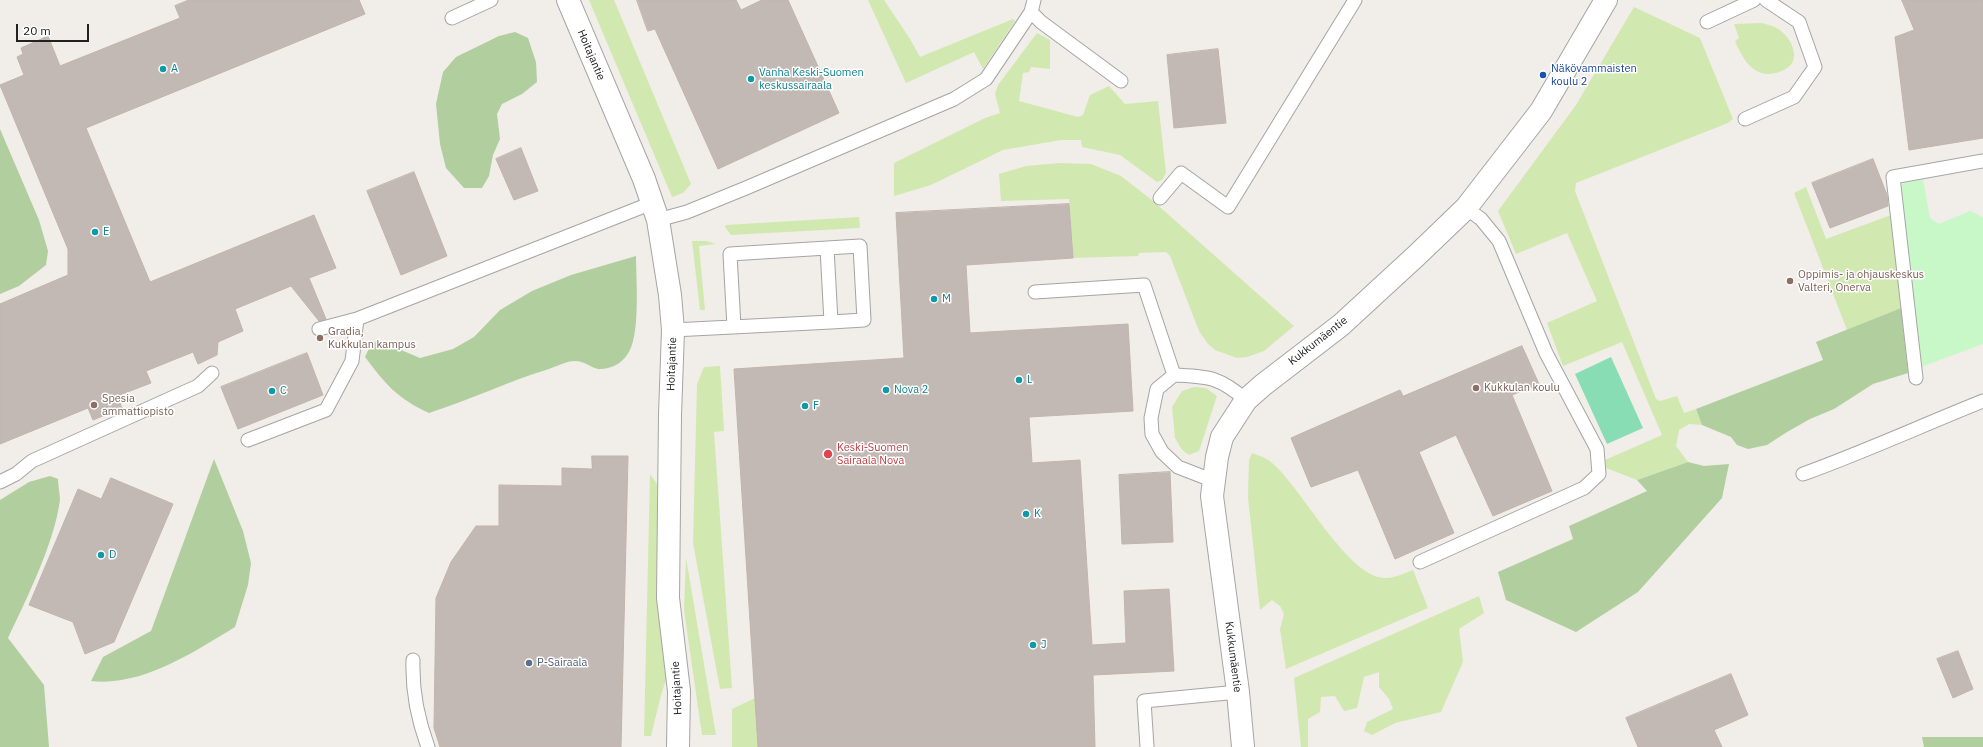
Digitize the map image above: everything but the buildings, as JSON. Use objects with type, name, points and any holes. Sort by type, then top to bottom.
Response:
[{"type":"street","name":"Hoitajantie","points":[[568,0],[644,179],[655,212],[670,295],[673,330],[668,598],[679,690],[678,747]]},
{"type":"street","name":"Kukkumäentie","points":[[1243,747],[1238,692],[1212,496],[1217,457],[1222,437],[1246,400],[1263,385],[1341,325],[1466,208],[1541,111],[1606,0]]},
{"type":"lane","points":[[452,18],[491,0]]},
{"type":"lane","points":[[1160,198],[1180,173],[1228,207],[1355,0]]},
{"type":"lane","points":[[1707,22],[1754,0]]},
{"type":"lane","points":[[1745,119],[1794,97],[1815,67],[1799,22],[1766,0]]},
{"type":"lane","points":[[318,329],[357,319],[655,212],[687,212],[954,99],[986,79],[1032,6],[1041,22],[1121,81]]},
{"type":"lane","points":[[1916,378],[1893,177],[1983,161]]},
{"type":"lane","points":[[1420,562],[1584,488],[1599,474],[1598,449],[1546,353],[1499,240],[1481,219],[1466,208]]},
{"type":"lane","points":[[673,330],[693,328],[734,327],[864,320],[860,246],[730,254],[734,327]]},
{"type":"lane","points":[[827,248],[831,322]]},
{"type":"lane","points":[[1035,292],[1144,285],[1174,375]]},
{"type":"lane","points":[[248,440],[326,410],[352,361],[357,319]]},
{"type":"lane","points":[[0,482],[16,474],[32,461],[198,386],[212,373]]},
{"type":"lane","points":[[1214,481],[1178,467],[1162,452],[1152,434],[1151,418],[1157,389],[1174,375],[1206,377],[1228,385],[1246,400]]},
{"type":"lane","points":[[1803,474],[1858,454],[1890,439],[1983,401]]},
{"type":"lane","points":[[413,660],[412,680],[422,731],[428,747]]},
{"type":"lane","points":[[1147,747],[1144,701],[1238,692]]},
{"type":"green space","points":[[589,0],[614,0],[691,184],[683,193],[672,197]]},
{"type":"green space","points":[[868,0],[884,0],[920,57],[1013,19],[1015,21],[983,69],[974,52],[906,83]]},
{"type":"green space","points":[[1634,7],[1700,38],[1733,119],[1728,123],[1576,183],[1575,191],[1656,399],[1660,401],[1677,396],[1684,413],[1696,409],[1702,425],[1689,424],[1679,430],[1676,446],[1688,462],[1637,480],[1606,468],[1605,460],[1662,435],[1622,342],[1563,366],[1547,323],[1597,301],[1567,233],[1516,254],[1498,211],[1576,105]]},
{"type":"green space","points":[[1762,23],[1779,29],[1790,42],[1794,50],[1794,59],[1785,70],[1768,74],[1761,73],[1750,66],[1741,54],[1735,41],[1739,38],[1734,24]]},
{"type":"green space","points":[[515,32],[528,38],[536,62],[537,82],[522,94],[502,104],[497,114],[500,139],[493,155],[489,176],[482,188],[464,188],[446,168],[440,144],[436,104],[443,72],[456,57],[499,36]]},
{"type":"green space","points":[[1037,33],[1050,40],[1050,69],[1031,67],[1029,72],[1023,73],[1019,101],[1078,117],[1083,115],[1090,95],[1109,86],[1125,104],[1158,101],[1166,173],[1162,180],[1157,182],[1120,155],[1082,147],[1081,140],[1061,140],[1003,150],[931,185],[894,196],[894,163],[985,118],[1000,113],[995,94],[998,85]]},
{"type":"green space","points":[[0,129],[39,220],[48,251],[46,265],[19,286],[0,294]]},
{"type":"green space","points":[[1060,163],[1091,164],[1121,176],[1153,201],[1294,326],[1264,351],[1247,357],[1237,358],[1215,350],[1208,344],[1199,331],[1170,256],[1166,252],[1139,253],[1138,256],[1073,258],[1069,199],[1001,201],[999,174],[1026,166]]},
{"type":"green space","points":[[1923,179],[1930,218],[1939,224],[1970,211],[1983,217],[1983,344],[1918,368],[1901,184]]},
{"type":"green space","points":[[1806,187],[1826,239],[1891,215],[1901,308],[1847,330],[1794,193]]},
{"type":"green space","points":[[859,217],[860,228],[731,235],[725,227],[726,225]]},
{"type":"green space","points":[[692,241],[706,241],[716,244],[699,246],[705,310],[700,310]]},
{"type":"green space","points":[[636,256],[637,308],[634,336],[627,355],[614,366],[598,369],[581,362],[569,362],[429,413],[408,402],[393,390],[365,357],[372,342],[387,344],[420,358],[453,349],[474,337],[500,310],[532,291],[571,275]]},
{"type":"green space","points":[[1901,308],[1908,373],[1873,384],[1834,409],[1810,419],[1767,445],[1748,449],[1737,445],[1731,437],[1702,425],[1696,409],[1823,360],[1816,342]]},
{"type":"green space","points":[[1611,357],[1643,428],[1607,444],[1575,374]]},
{"type":"green space","points":[[720,366],[724,431],[714,432],[732,688],[720,689],[693,543],[697,384],[704,367]]},
{"type":"green space","points":[[1194,387],[1206,388],[1217,396],[1199,451],[1189,455],[1182,450],[1175,438],[1172,407],[1182,391]]},
{"type":"green space","points":[[1252,453],[1271,462],[1283,474],[1326,530],[1357,565],[1372,575],[1387,578],[1413,570],[1428,608],[1286,669],[1280,629],[1284,614],[1280,606],[1272,600],[1260,610],[1248,497],[1249,460]]},
{"type":"green space","points":[[214,459],[243,531],[251,563],[248,585],[235,627],[185,657],[148,673],[129,679],[91,681],[103,657],[151,631]]},
{"type":"green space","points":[[1688,462],[1704,466],[1729,464],[1722,498],[1638,592],[1576,632],[1506,600],[1498,572],[1573,539],[1569,526],[1647,491],[1637,480]]},
{"type":"green space","points":[[650,474],[657,484],[657,572],[667,661],[666,680],[651,736],[644,736]]},
{"type":"green space","points":[[50,476],[58,479],[60,500],[57,517],[39,570],[8,638],[44,685],[49,747],[0,747],[0,500],[29,482]]},
{"type":"green space","points":[[686,558],[716,735],[702,735],[684,610]]},
{"type":"green space","points":[[1479,596],[1484,613],[1459,629],[1463,662],[1441,712],[1395,723],[1372,735],[1364,731],[1367,722],[1393,709],[1389,699],[1379,687],[1379,672],[1364,677],[1357,708],[1344,711],[1335,696],[1321,697],[1320,712],[1308,719],[1308,747],[1301,747],[1294,678]]},
{"type":"green space","points":[[755,698],[758,747],[732,747],[732,709]]},
{"type":"green space","points":[[1922,737],[1983,737],[1983,747],[1924,747]]},
{"type":"place","name":"A","points":[[163,69]]},
{"type":"place","name":"Näkövammaisten koulu 2","points":[[1543,75]]},
{"type":"place","name":"Vanha Keski-Suomen keskussairaala","points":[[751,79]]},
{"type":"place","name":"E","points":[[95,232]]},
{"type":"place","name":"Oppimis- ja ohjauskeskus Valteri, Onerva","points":[[1790,281]]},
{"type":"place","name":"M","points":[[934,299]]},
{"type":"place","name":"Gradia, Kukkulan kampus","points":[[320,338]]},
{"type":"place","name":"L","points":[[1019,380]]},
{"type":"place","name":"Kukkulan koulu","points":[[1476,388]]},
{"type":"place","name":"Nova 2","points":[[886,390]]},
{"type":"place","name":"C","points":[[272,391]]},
{"type":"place","name":"Spesia ammattiopisto","points":[[94,405]]},
{"type":"place","name":"F","points":[[805,406]]},
{"type":"place","name":"Keski-Suomen Sairaala Nova","points":[[828,454]]},
{"type":"place","name":"K","points":[[1026,514]]},
{"type":"place","name":"D","points":[[101,555]]},
{"type":"place","name":"J","points":[[1033,645]]},
{"type":"place","name":"P-Sairaala","points":[[529,663]]}]
